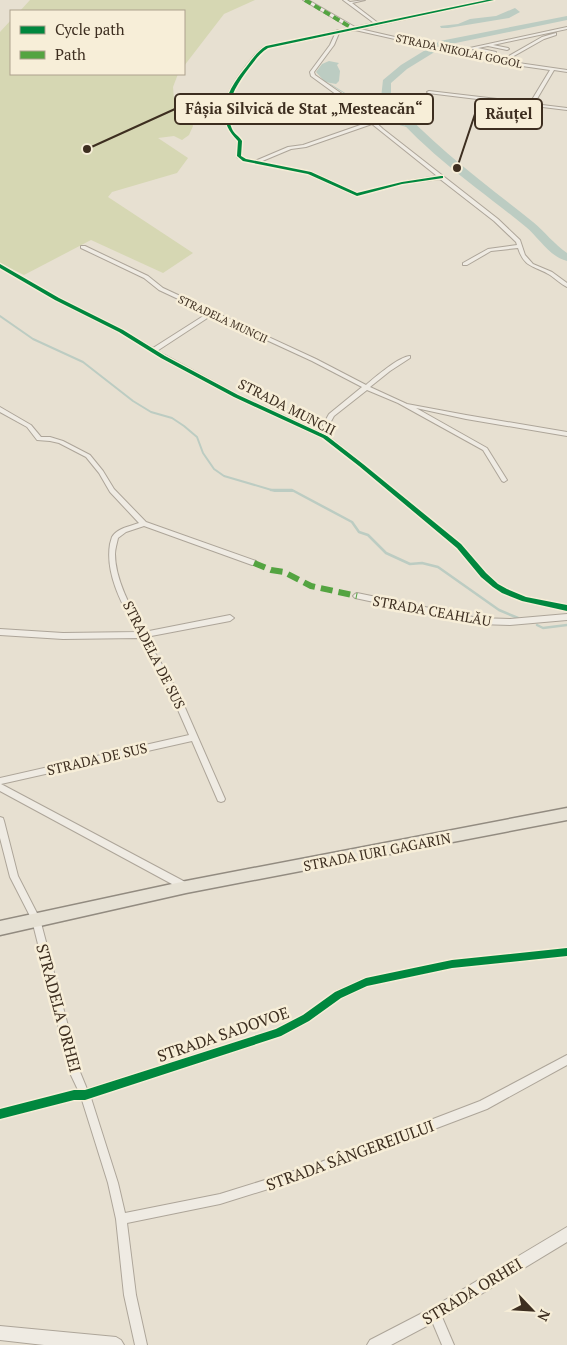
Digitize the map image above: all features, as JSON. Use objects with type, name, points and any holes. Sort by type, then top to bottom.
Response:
[{"type":"main road","name":"STRADA IURI GAGARIN","points":[[0,928],[186,887],[567,814]]},
{"type":"street","points":[[305,0],[352,28]]},
{"type":"street","points":[[347,2],[363,0]]},
{"type":"street","points":[[441,177],[402,183],[357,195],[309,173],[241,159],[239,156],[241,143],[231,130],[226,107],[230,90],[264,49],[476,1],[492,0]]},
{"type":"street","points":[[347,2],[376,23]]},
{"type":"street","name":"STRADA NIKOLAI GOGOL","points":[[352,28],[501,62],[567,71]]},
{"type":"street","points":[[456,51],[567,29]]},
{"type":"street","points":[[501,62],[543,38],[567,29]]},
{"type":"street","points":[[338,32],[332,45],[312,74],[350,102],[496,220],[518,241],[519,246],[531,265],[550,273],[567,285]]},
{"type":"street","points":[[487,44],[507,49]]},
{"type":"street","points":[[472,48],[495,53]]},
{"type":"street","points":[[531,105],[553,69]]},
{"type":"street","points":[[429,92],[567,109]]},
{"type":"street","points":[[255,162],[290,148],[304,146],[373,122]]},
{"type":"street","points":[[465,264],[490,250],[519,246]]},
{"type":"street","name":"STRADELA MUNCII","points":[[83,247],[140,274],[161,289],[400,402],[481,446],[489,455],[504,480]]},
{"type":"street","name":"STRADA MUNCII","points":[[0,266],[236,396],[325,437],[356,460],[452,541],[471,558],[487,579],[520,597],[567,608]]},
{"type":"street","points":[[153,351],[211,313]]},
{"type":"street","points":[[325,437],[326,425],[331,415],[408,357]]},
{"type":"street","points":[[400,402],[466,417],[567,434]]},
{"type":"street","points":[[0,410],[29,426],[39,439],[61,442],[88,456],[112,490],[144,524],[254,564]]},
{"type":"street","name":"STRADELA DE SUS","points":[[144,524],[119,532],[113,542],[112,557],[118,583],[142,635],[174,693],[221,799]]},
{"type":"street","name":"STRADA CEAHLĂU","points":[[357,596],[478,621],[510,622],[567,617]]},
{"type":"street","points":[[0,632],[63,636],[142,635],[230,618]]},
{"type":"street","name":"STRADA DE SUS","points":[[0,781],[194,737]]},
{"type":"street","points":[[0,786],[186,887]]},
{"type":"street","name":"STRADELA ORHEI","points":[[0,821],[14,877],[36,919],[75,1073],[100,1138],[122,1219],[130,1295],[140,1345]]},
{"type":"street","name":"STRADA SADOVOE","points":[[0,1114],[74,1095],[85,1095],[278,1033],[306,1018],[338,995],[366,982],[452,964],[567,952]]},
{"type":"street","name":"STRADA SÂNGEREIULUI","points":[[122,1219],[220,1199],[313,1170],[483,1104],[567,1060]]},
{"type":"street","name":"STRADA ORHEI","points":[[375,1345],[435,1314],[567,1234]]},
{"type":"street","points":[[435,1314],[448,1345]]},
{"type":"street","points":[[0,1333],[116,1345]]},
{"type":"green space","points":[[30,0],[255,0],[224,14],[185,65],[185,10],[21,10]]},
{"type":"green space","points":[[10,21],[10,75],[178,75],[173,87],[175,112],[191,121],[193,126],[189,135],[182,140],[174,136],[158,138],[188,158],[177,173],[112,192],[108,197],[193,253],[163,273],[91,240],[24,275],[0,263],[0,32]]},
{"type":"shaded area","points":[[515,8],[520,12],[509,18],[448,28],[441,28],[440,26],[458,24],[470,19],[496,16]]},
{"type":"shaded area","points":[[329,61],[339,63],[337,65],[340,71],[339,81],[336,84],[325,82],[316,72],[322,64]]},
{"type":"waterway","points":[[567,18],[443,43],[404,67],[386,82],[386,98],[436,150],[530,225],[567,258]]},
{"type":"waterway","points":[[330,84],[362,104]]},
{"type":"waterway","points":[[383,120],[412,128]]},
{"type":"waterway","points":[[0,316],[33,339],[83,362],[133,401],[151,412],[172,418],[184,426],[197,437],[203,453],[214,469],[224,476],[272,490]]},
{"type":"waterway","points":[[272,490],[294,491]]},
{"type":"waterway","points":[[272,490],[294,491]]},
{"type":"waterway","points":[[294,491],[352,522],[359,532],[368,535],[386,553],[410,564],[422,563],[438,567],[499,610],[518,618]]},
{"type":"waterway","points":[[537,625],[543,628],[567,625]]},
{"type":"marked path","points":[[305,0],[352,28]]},
{"type":"marked path","points":[[254,563],[271,570],[284,572],[311,586],[357,596]]},
{"type":"cycle path","points":[[441,177],[402,183],[357,195],[309,173],[245,160],[239,156],[240,141],[230,129],[227,121],[226,112],[229,97],[246,69],[258,54],[267,47],[492,0]]},
{"type":"cycle path","points":[[0,266],[236,396],[325,437],[459,546],[483,575],[495,585],[504,591],[525,599],[567,608]]},
{"type":"cycle path","points":[[0,1114],[74,1095],[85,1095],[278,1033],[306,1018],[338,995],[366,982],[452,964],[567,952]]},
{"type":"place","name":"Fâșia Silvică de Stat „Mesteacăn“","points":[[87,149]]},
{"type":"place","name":"Răuțel","points":[[457,168]]}]
